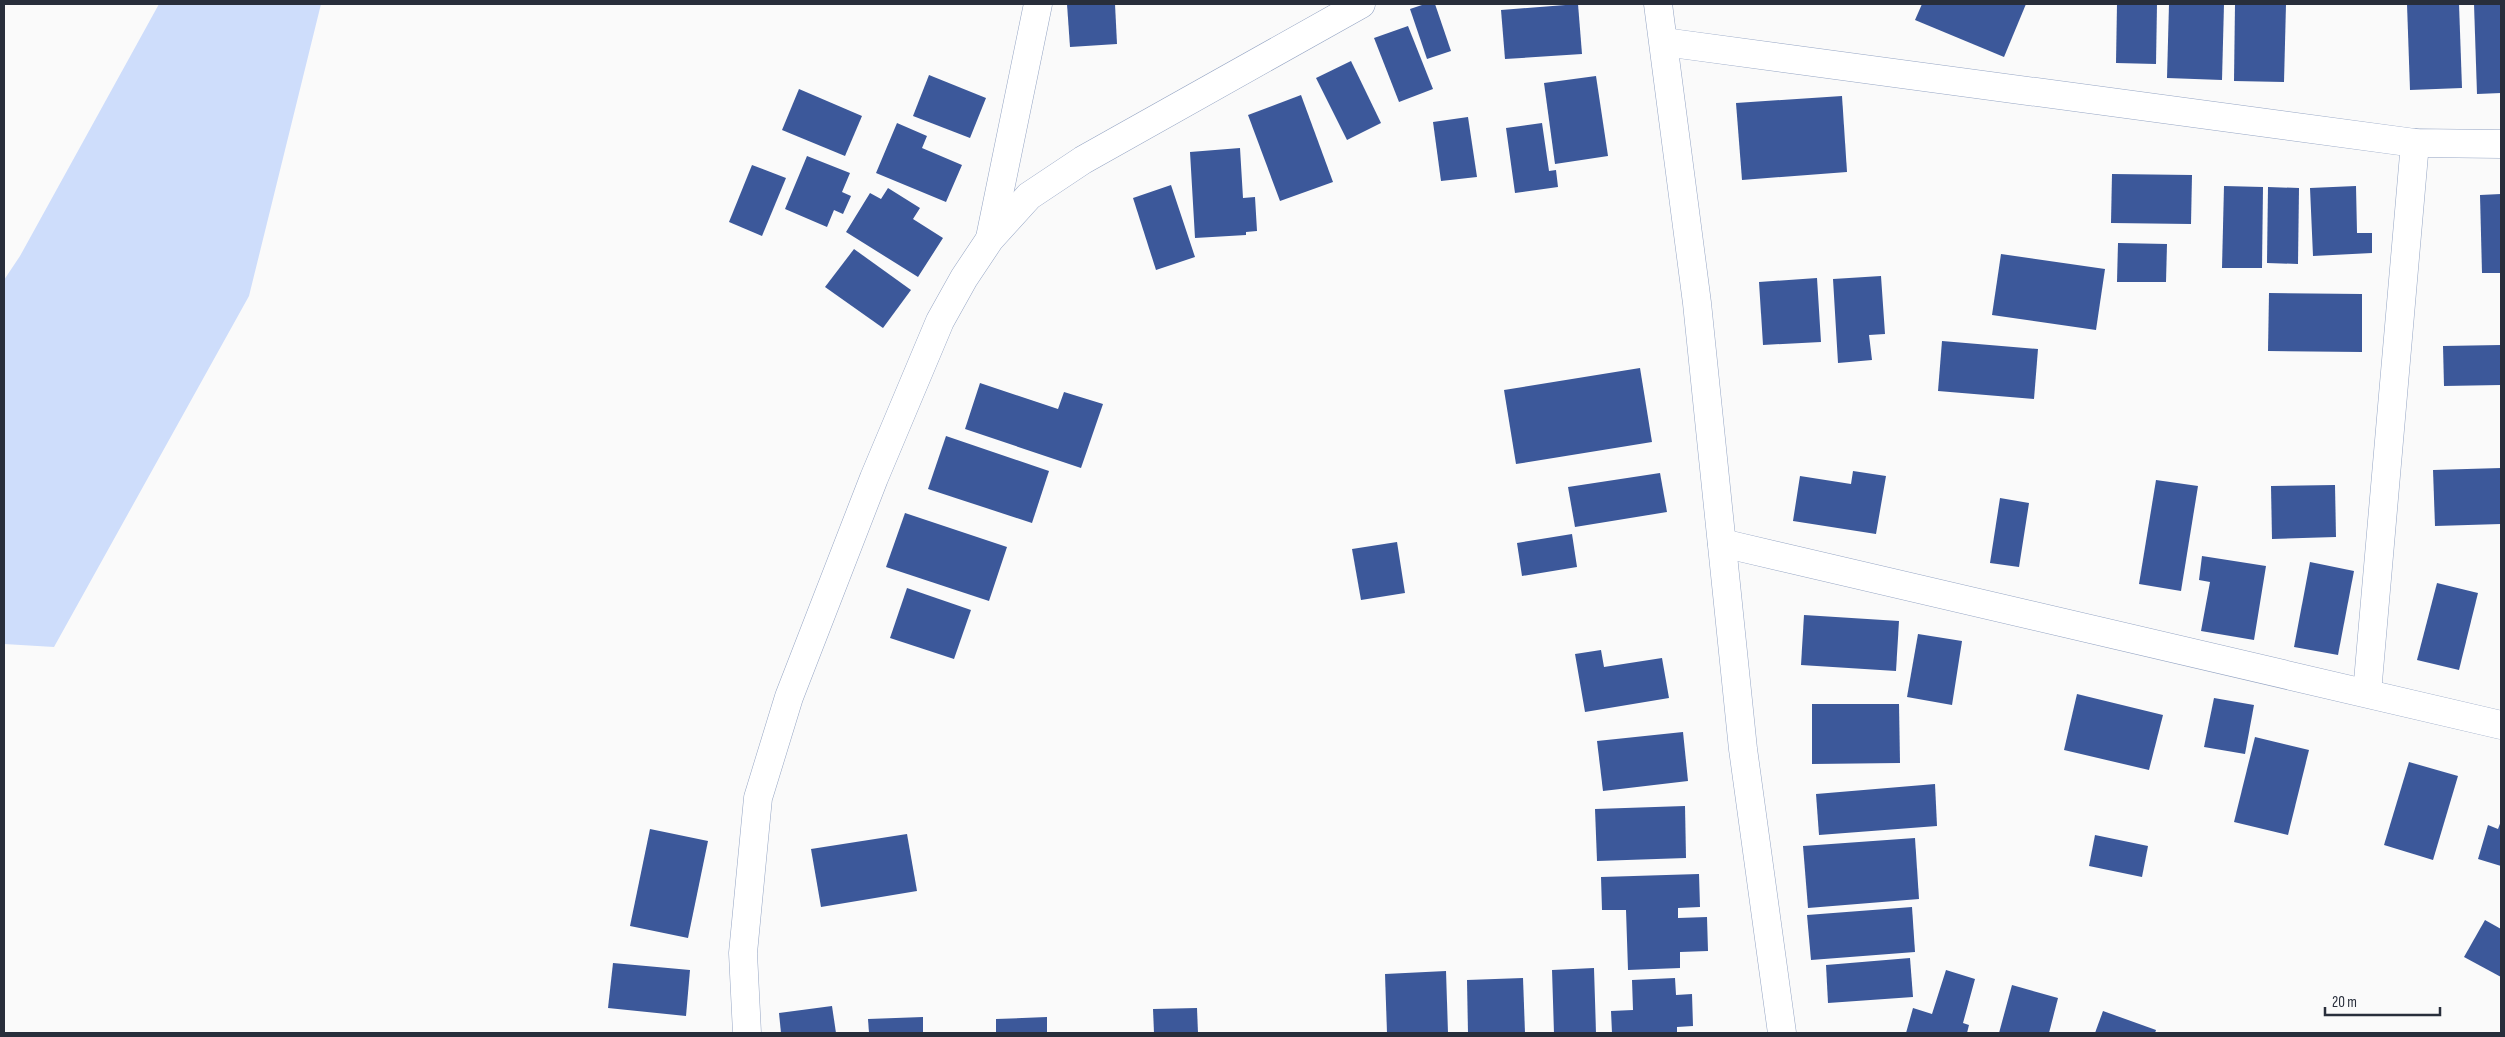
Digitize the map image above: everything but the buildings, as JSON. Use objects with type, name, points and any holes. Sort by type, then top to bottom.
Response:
[{"type":"street","points":[[990,239],[1038,4]]},
{"type":"street","points":[[747,1033],[743,953],[760,789],[789,697],[874,478],[940,321],[964,278],[990,239],[1029,196],[1083,160],[1361,4]]},
{"type":"street","points":[[1658,4],[1696,293],[1743,749],[1782,1033]]},
{"type":"street","points":[[1664,42],[2415,143],[2501,144]]},
{"type":"street","points":[[2367,693],[2415,143]]},
{"type":"street","points":[[1722,543],[2501,725]]},
{"type":"water","points":[[159,4],[321,4],[249,296],[54,647],[4,644],[4,280],[20,256]]}]
